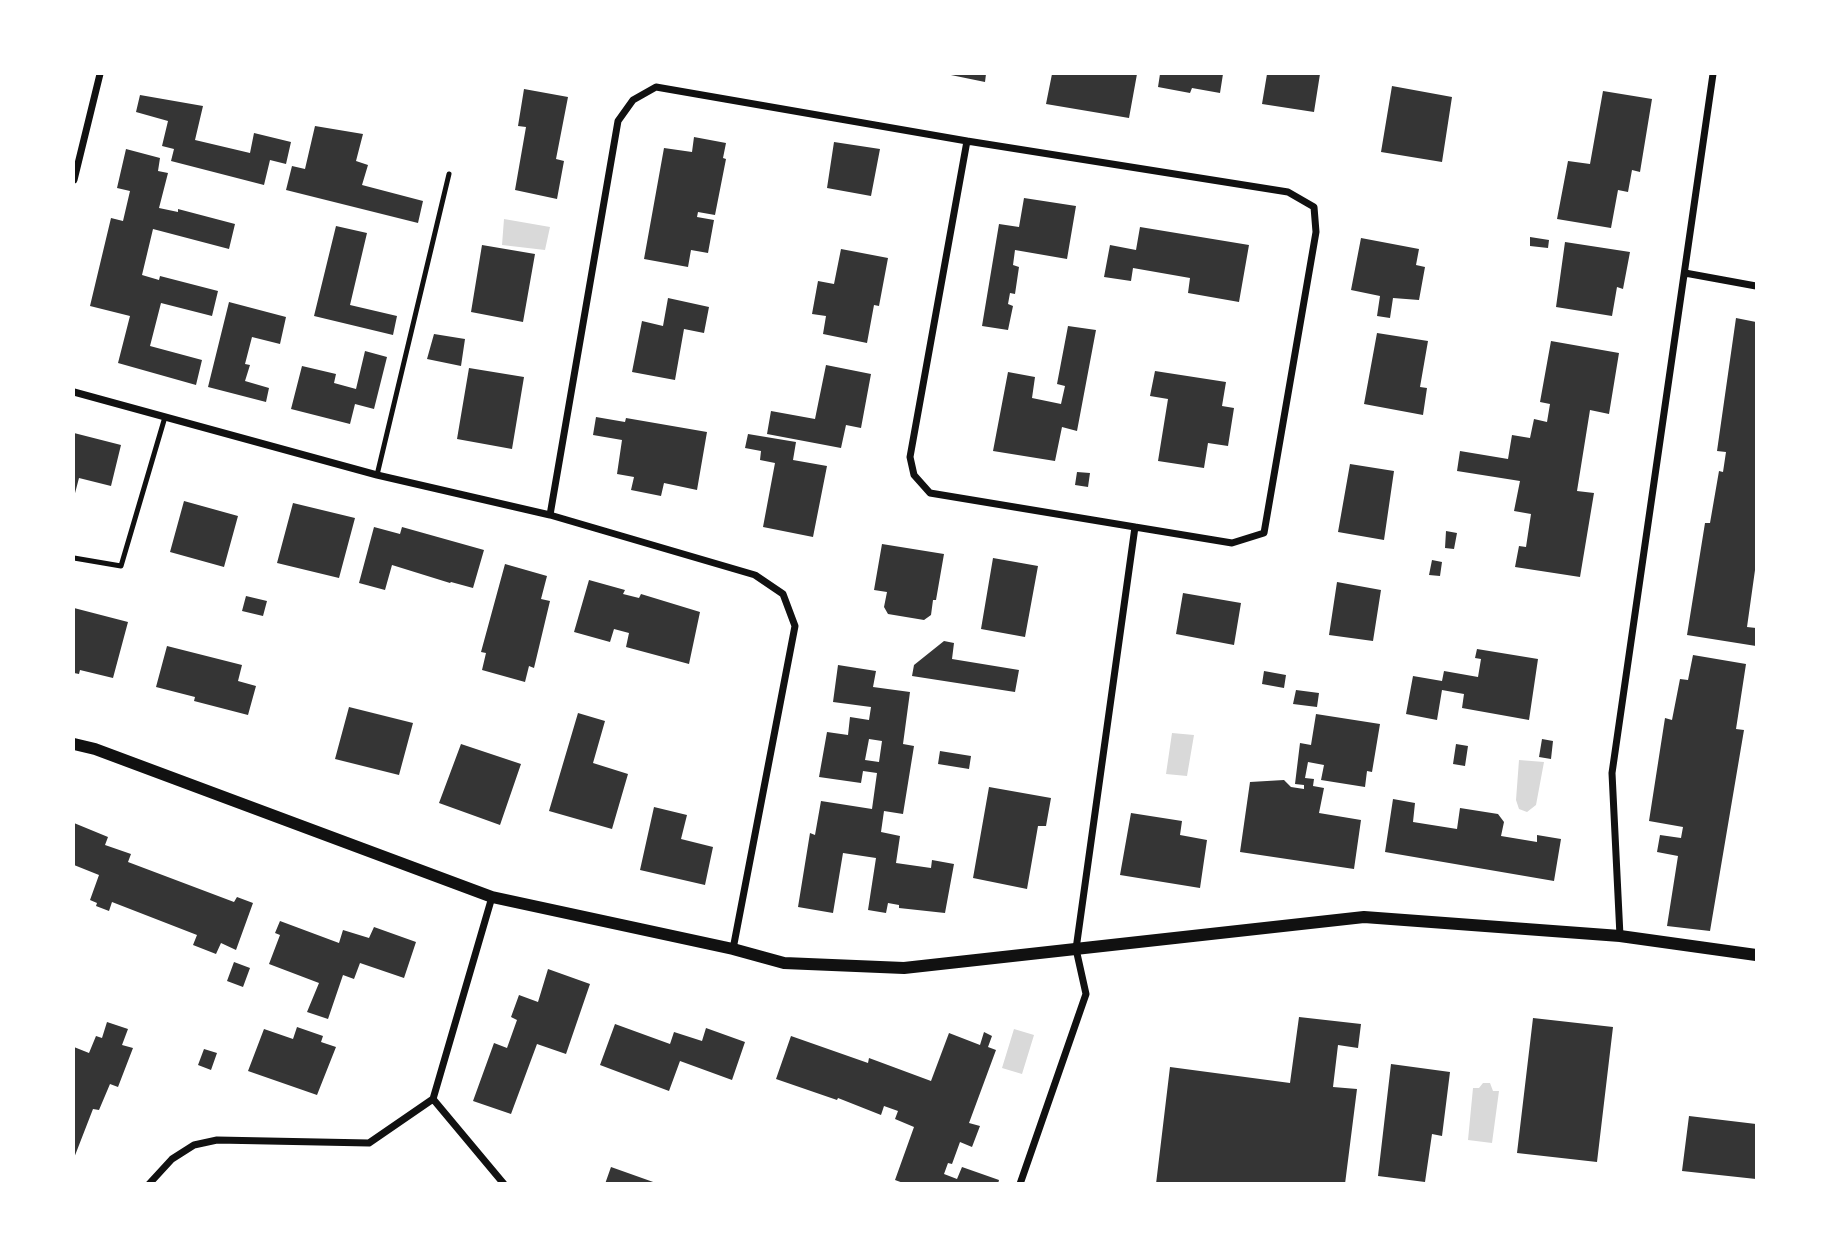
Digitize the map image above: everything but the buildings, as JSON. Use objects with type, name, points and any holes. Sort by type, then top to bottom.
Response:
[{"type":"street","points":[[74,180],[100,74]]},
{"type":"street","points":[[1620,936],[1612,773],[1713,74]]},
{"type":"street","points":[[550,515],[618,121],[633,100],[656,87],[968,141],[1288,192],[1314,207],[1316,232],[1264,533],[1232,543],[1135,527],[930,493],[914,475],[910,457],[968,141]]},
{"type":"street","points":[[1685,273],[1756,285]]},
{"type":"street","points":[[74,393],[377,475],[550,515],[755,575],[783,594],[796,626],[733,949]]},
{"type":"street","points":[[1020,1184],[1086,994],[1076,949],[1135,527]]},
{"type":"street","points":[[74,744],[95,749],[492,897],[733,949],[784,963],[904,968],[1364,917],[1620,936],[1756,956]]},
{"type":"street","points":[[149,1184],[172,1159],[194,1145],[217,1140],[369,1143],[433,1099],[492,897]]},
{"type":"street","points":[[433,1099],[504,1184]]},
{"type":"lane","points":[[377,475],[449,174]]},
{"type":"lane","points":[[74,558],[121,566],[165,417]]},
{"type":"shaded area","points":[[504,219],[550,227],[545,250],[502,245]]},
{"type":"shaded area","points":[[1172,733],[1194,735],[1187,776],[1166,774]]},
{"type":"shaded area","points":[[1519,760],[1544,762],[1536,805],[1527,812],[1519,809],[1516,800]]},
{"type":"shaded area","points":[[1014,1029],[1034,1035],[1022,1074],[1002,1068]]},
{"type":"shaded area","points":[[1483,1083],[1490,1083],[1493,1091],[1499,1091],[1492,1143],[1468,1140],[1473,1088],[1479,1088]]}]
